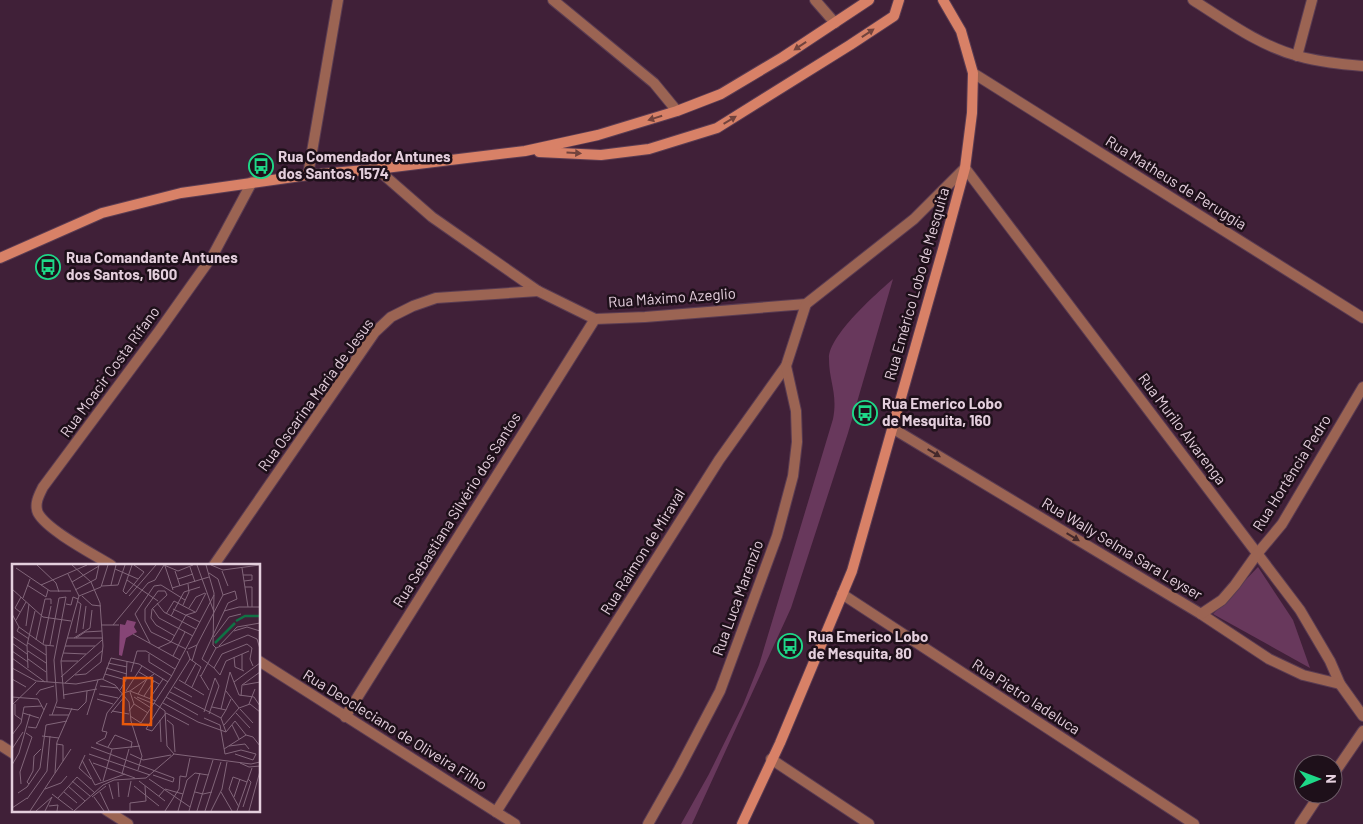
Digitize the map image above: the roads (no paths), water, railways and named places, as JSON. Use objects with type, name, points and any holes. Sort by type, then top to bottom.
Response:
[{"type":"street","points":[[308,175],[338,0]]},
{"type":"street","points":[[553,0],[654,83],[677,111]]},
{"type":"street","points":[[815,0],[835,23]]},
{"type":"street","points":[[0,258],[102,213],[181,193],[308,175],[377,169],[525,151],[598,135],[677,111],[721,94],[783,57],[869,0]]},
{"type":"street","points":[[525,151],[601,155],[649,149],[717,128],[894,16],[899,0]]},
{"type":"street","name":"Rua Emérico Lobo de Mesquita","points":[[742,824],[780,743],[852,571],[965,168],[972,113],[972,73],[961,31],[943,0]]},
{"type":"street","points":[[1193,0],[1266,44],[1297,56],[1363,66]]},
{"type":"street","points":[[1297,56],[1312,0]]},
{"type":"street","name":"Rua Matheus de Peruggia","points":[[972,73],[1363,318]]},
{"type":"street","points":[[806,304],[914,219],[965,168]]},
{"type":"street","name":"Rua Murilo Alvarenga","points":[[965,168],[1300,610],[1330,661],[1340,684],[1363,716]]},
{"type":"street","name":"Rua Máximo Azeglio","points":[[377,169],[432,217],[538,291],[595,318],[806,304]]},
{"type":"street","name":"Rua Moacir Costa Rifano","points":[[108,564],[51,527],[38,512],[37,500],[43,487],[160,331],[213,255],[252,182]]},
{"type":"street","name":"Rua Oscarina Maria de Jesus","points":[[215,564],[375,332],[391,317],[413,306],[436,298],[538,291]]},
{"type":"street","name":"Rua Raimon de Miraval","points":[[496,812],[719,460],[786,366],[806,304]]},
{"type":"street","name":"Rua Sebastiana Silvério dos Santos","points":[[345,717],[595,318]]},
{"type":"street","name":"Rua Luca Marenzio","points":[[648,824],[720,691],[777,536],[793,476],[797,442],[796,411],[786,366]]},
{"type":"street","name":"Rua Hortência Pedro","points":[[1201,614],[1222,600],[1282,524],[1363,386]]},
{"type":"street","name":"Rua Wally Selma Sara Leyser","points":[[892,428],[1201,614],[1269,659],[1302,676],[1340,684]]},
{"type":"street","name":"Rua Pietro Iadeluca","points":[[842,594],[1194,824]]},
{"type":"street","name":"Rua Deocleciano de Oliveira Filho","points":[[260,662],[515,824]]},
{"type":"street","points":[[1343,760],[1363,731]]},
{"type":"street","points":[[0,745],[12,753]]},
{"type":"street","points":[[771,759],[869,824]]},
{"type":"street","points":[[1300,824],[1313,804]]},
{"type":"street","points":[[109,812],[128,824]]},
{"type":"place","name":"Rua Comendador Antunes dos Santos, 1574","points":[[261,166]]},
{"type":"place","name":"Rua Comandante Antunes dos Santos, 1600","points":[[48,267]]},
{"type":"place","name":"Rua Emerico Lobo de Mesquita, 160","points":[[865,413]]},
{"type":"place","name":"Rua Emerico Lobo de Mesquita, 80","points":[[790,646]]}]
